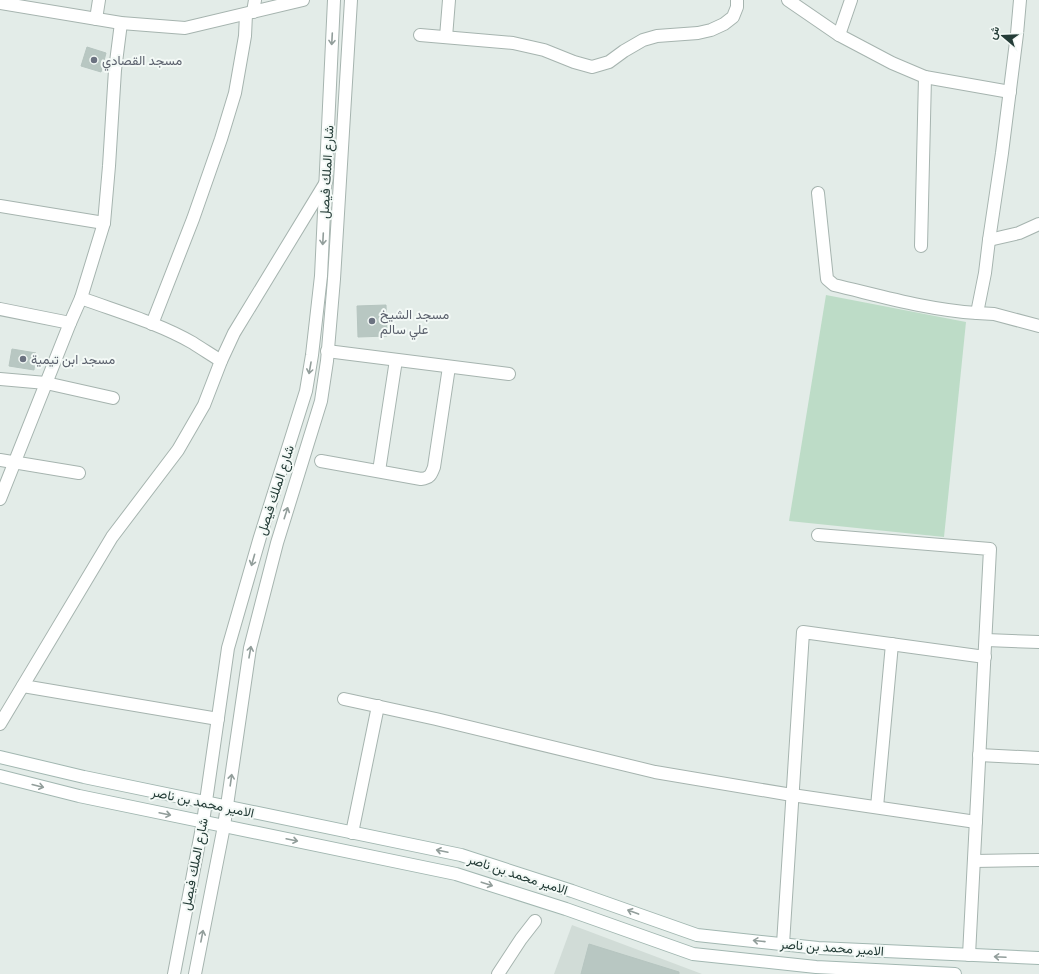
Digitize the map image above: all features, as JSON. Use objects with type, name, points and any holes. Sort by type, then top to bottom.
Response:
[{"type":"street","points":[[96,19],[99,0]]},
{"type":"street","points":[[2,2],[121,23],[186,28],[252,9],[303,0]]},
{"type":"street","name":"شارع الملك فيصل","points":[[174,974],[203,822],[228,648],[260,536],[306,390],[312,354],[321,276],[334,0]]},
{"type":"street","name":"شارع الملك فيصل","points":[[195,974],[224,826],[250,648],[277,543],[321,401],[328,351],[334,279],[351,0]]},
{"type":"street","points":[[446,37],[449,0]]},
{"type":"street","points":[[420,35],[513,43],[544,50],[574,62],[592,67],[609,62],[642,40],[656,36],[698,33],[711,30],[724,24],[733,17],[737,7],[737,0]]},
{"type":"street","points":[[788,0],[839,35],[892,63],[925,77],[1010,92]]},
{"type":"street","points":[[839,35],[851,0]]},
{"type":"street","points":[[977,313],[985,273],[1002,153],[1020,0]]},
{"type":"street","points":[[152,324],[193,219],[221,139],[235,93],[252,9]]},
{"type":"street","points":[[0,499],[81,298],[104,223],[121,23]]},
{"type":"street","points":[[921,246],[925,77]]},
{"type":"street","points":[[0,724],[112,537],[178,450],[204,405],[221,361],[234,333],[326,182]]},
{"type":"street","points":[[818,193],[827,278],[834,285],[902,302],[960,312],[994,314],[1039,326]]},
{"type":"street","points":[[0,206],[104,223]]},
{"type":"street","points":[[989,240],[1019,234],[1039,224]]},
{"type":"street","points":[[81,298],[152,324],[192,343],[221,361]]},
{"type":"street","points":[[0,309],[70,323]]},
{"type":"street","points":[[328,351],[509,374]]},
{"type":"street","points":[[379,471],[396,360]]},
{"type":"street","points":[[321,461],[421,479],[427,478],[432,474],[434,467],[449,367]]},
{"type":"street","points":[[0,379],[46,383],[113,398]]},
{"type":"street","points":[[0,460],[79,473]]},
{"type":"street","points":[[818,535],[990,549],[969,955]]},
{"type":"street","points":[[782,944],[803,632],[985,657]]},
{"type":"street","points":[[986,640],[1039,642]]},
{"type":"street","points":[[877,807],[892,644]]},
{"type":"street","points":[[23,686],[218,719]]},
{"type":"street","points":[[344,699],[436,719],[655,772],[792,795],[976,822]]},
{"type":"street","points":[[352,833],[378,706]]},
{"type":"street","points":[[979,755],[1039,758]]},
{"type":"street","name":"الامير محمد بن ناصر","points":[[0,757],[84,777],[460,855],[572,891],[697,935],[818,948],[1039,958]]},
{"type":"street","name":"الامير محمد بن ناصر","points":[[0,776],[79,796],[456,874],[566,909],[693,954],[816,967],[955,974]]},
{"type":"street","points":[[974,861],[1039,860]]},
{"type":"street","points":[[498,974],[535,921]]},
{"type":"shaded area","points":[[572,925],[702,974],[554,974]]},
{"type":"green space","points":[[826,295],[966,322],[944,537],[789,521]]},
{"type":"building","name":"مسجد القصادي","points":[[87,47],[106,53],[101,72],[81,66]]},
{"type":"building","name":"مسجد الشيخ علي سالم","points":[[386,305],[387,336],[358,337],[357,306]]},
{"type":"building","name":"مسجد ابن تيمية","points":[[12,349],[36,353],[34,370],[9,366]]},
{"type":"building","points":[[589,944],[679,972],[679,974],[581,974]]},
{"type":"place","name":"مسجد القصادي","points":[[94,60]]},
{"type":"place","name":"مسجد الشيخ علي سالم","points":[[372,321]]},
{"type":"place","name":"مسجد ابن تيمية","points":[[23,359]]}]
